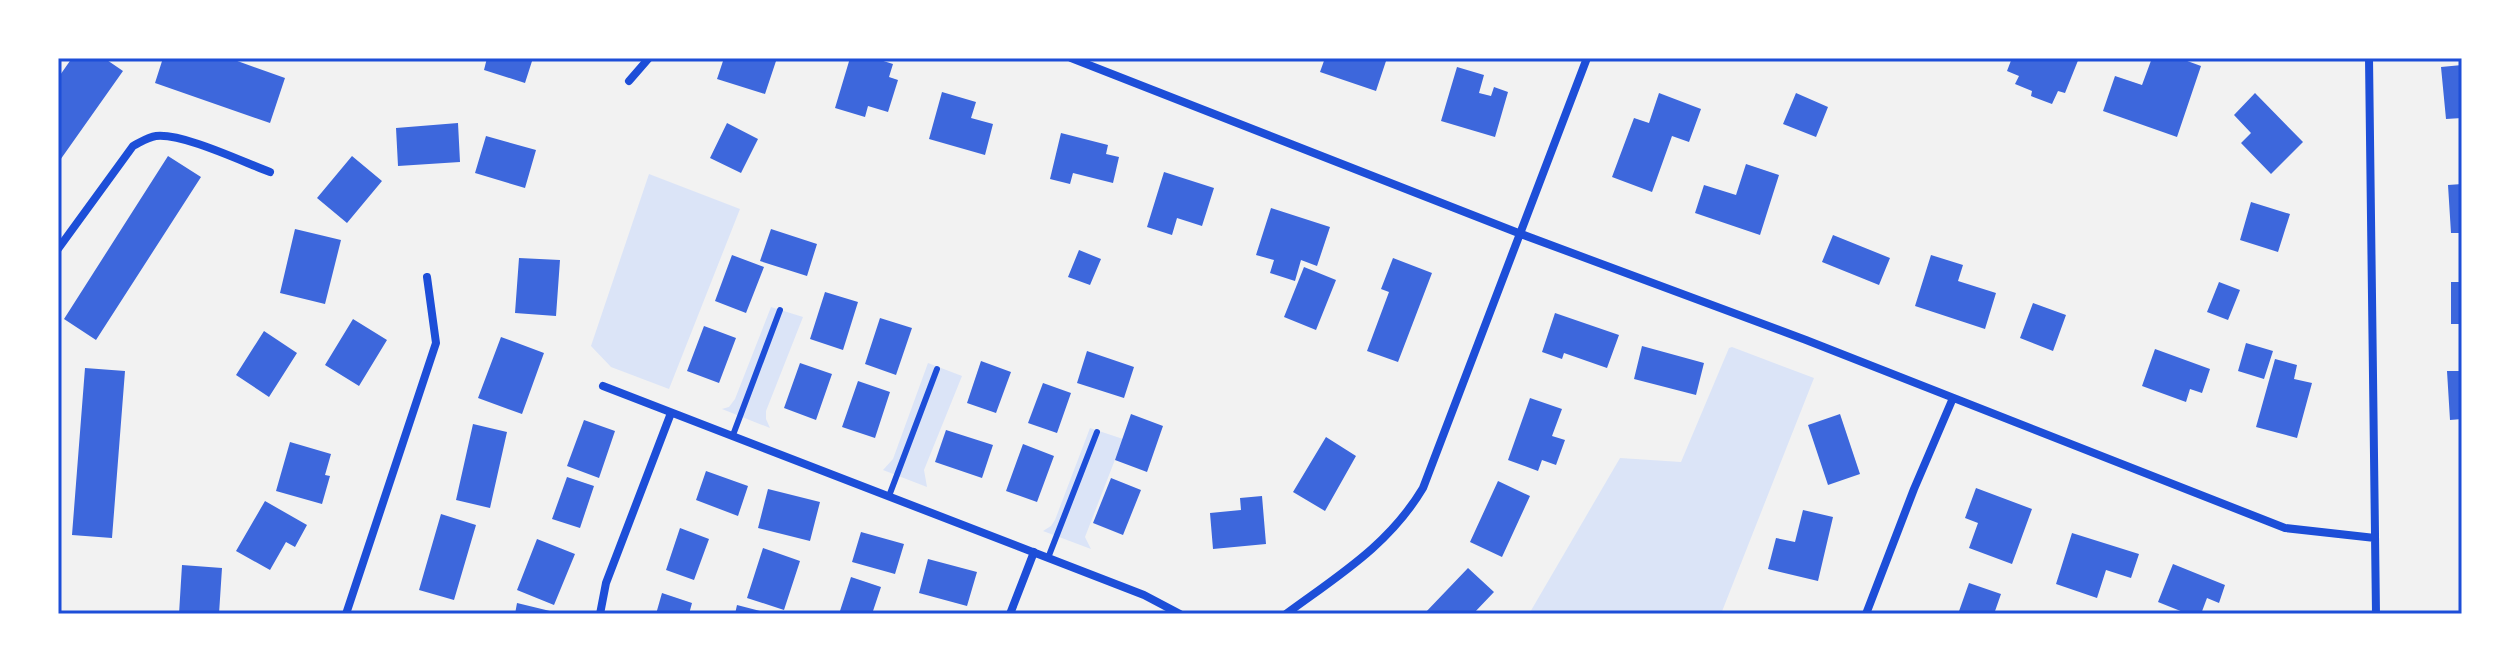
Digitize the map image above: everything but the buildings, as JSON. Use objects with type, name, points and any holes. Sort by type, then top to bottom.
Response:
[{"type":"street","points":[[629,81],[649,58]]},
{"type":"street","points":[[1071,58],[1521,234],[1792,334],[2285,528],[2375,538]]},
{"type":"street","points":[[1286,614],[1374,550],[1410,509],[1431,471],[1587,58]]},
{"type":"street","points":[[2369,58],[2376,614]]},
{"type":"street","points":[[58,249],[133,146],[147,138],[175,137],[270,172]]},
{"type":"street","points":[[346,614],[436,343],[427,277]]},
{"type":"street","points":[[603,386],[1144,595],[1180,614]]},
{"type":"street","points":[[1866,614],[1953,398]]},
{"type":"street","points":[[600,614],[606,583],[671,413]]},
{"type":"street","points":[[1010,614],[1034,552]]},
{"type":"lane","points":[[733,435],[780,310]]},
{"type":"lane","points":[[889,496],[937,369]]},
{"type":"lane","points":[[1048,558],[1097,432]]},
{"type":"shaded area","points":[[649,174],[740,209],[669,389],[611,367],[591,346]]},
{"type":"shaded area","points":[[771,307],[803,317],[766,411],[770,428],[722,409],[729,407],[735,399]]},
{"type":"shaded area","points":[[1732,347],[1814,378],[1721,614],[1529,614],[1620,458],[1681,462]]},
{"type":"shaded area","points":[[928,363],[962,376],[924,470],[927,487],[883,470],[893,459]]},
{"type":"shaded area","points":[[1090,428],[1123,439],[1085,537],[1091,549],[1043,531],[1055,520]]}]
